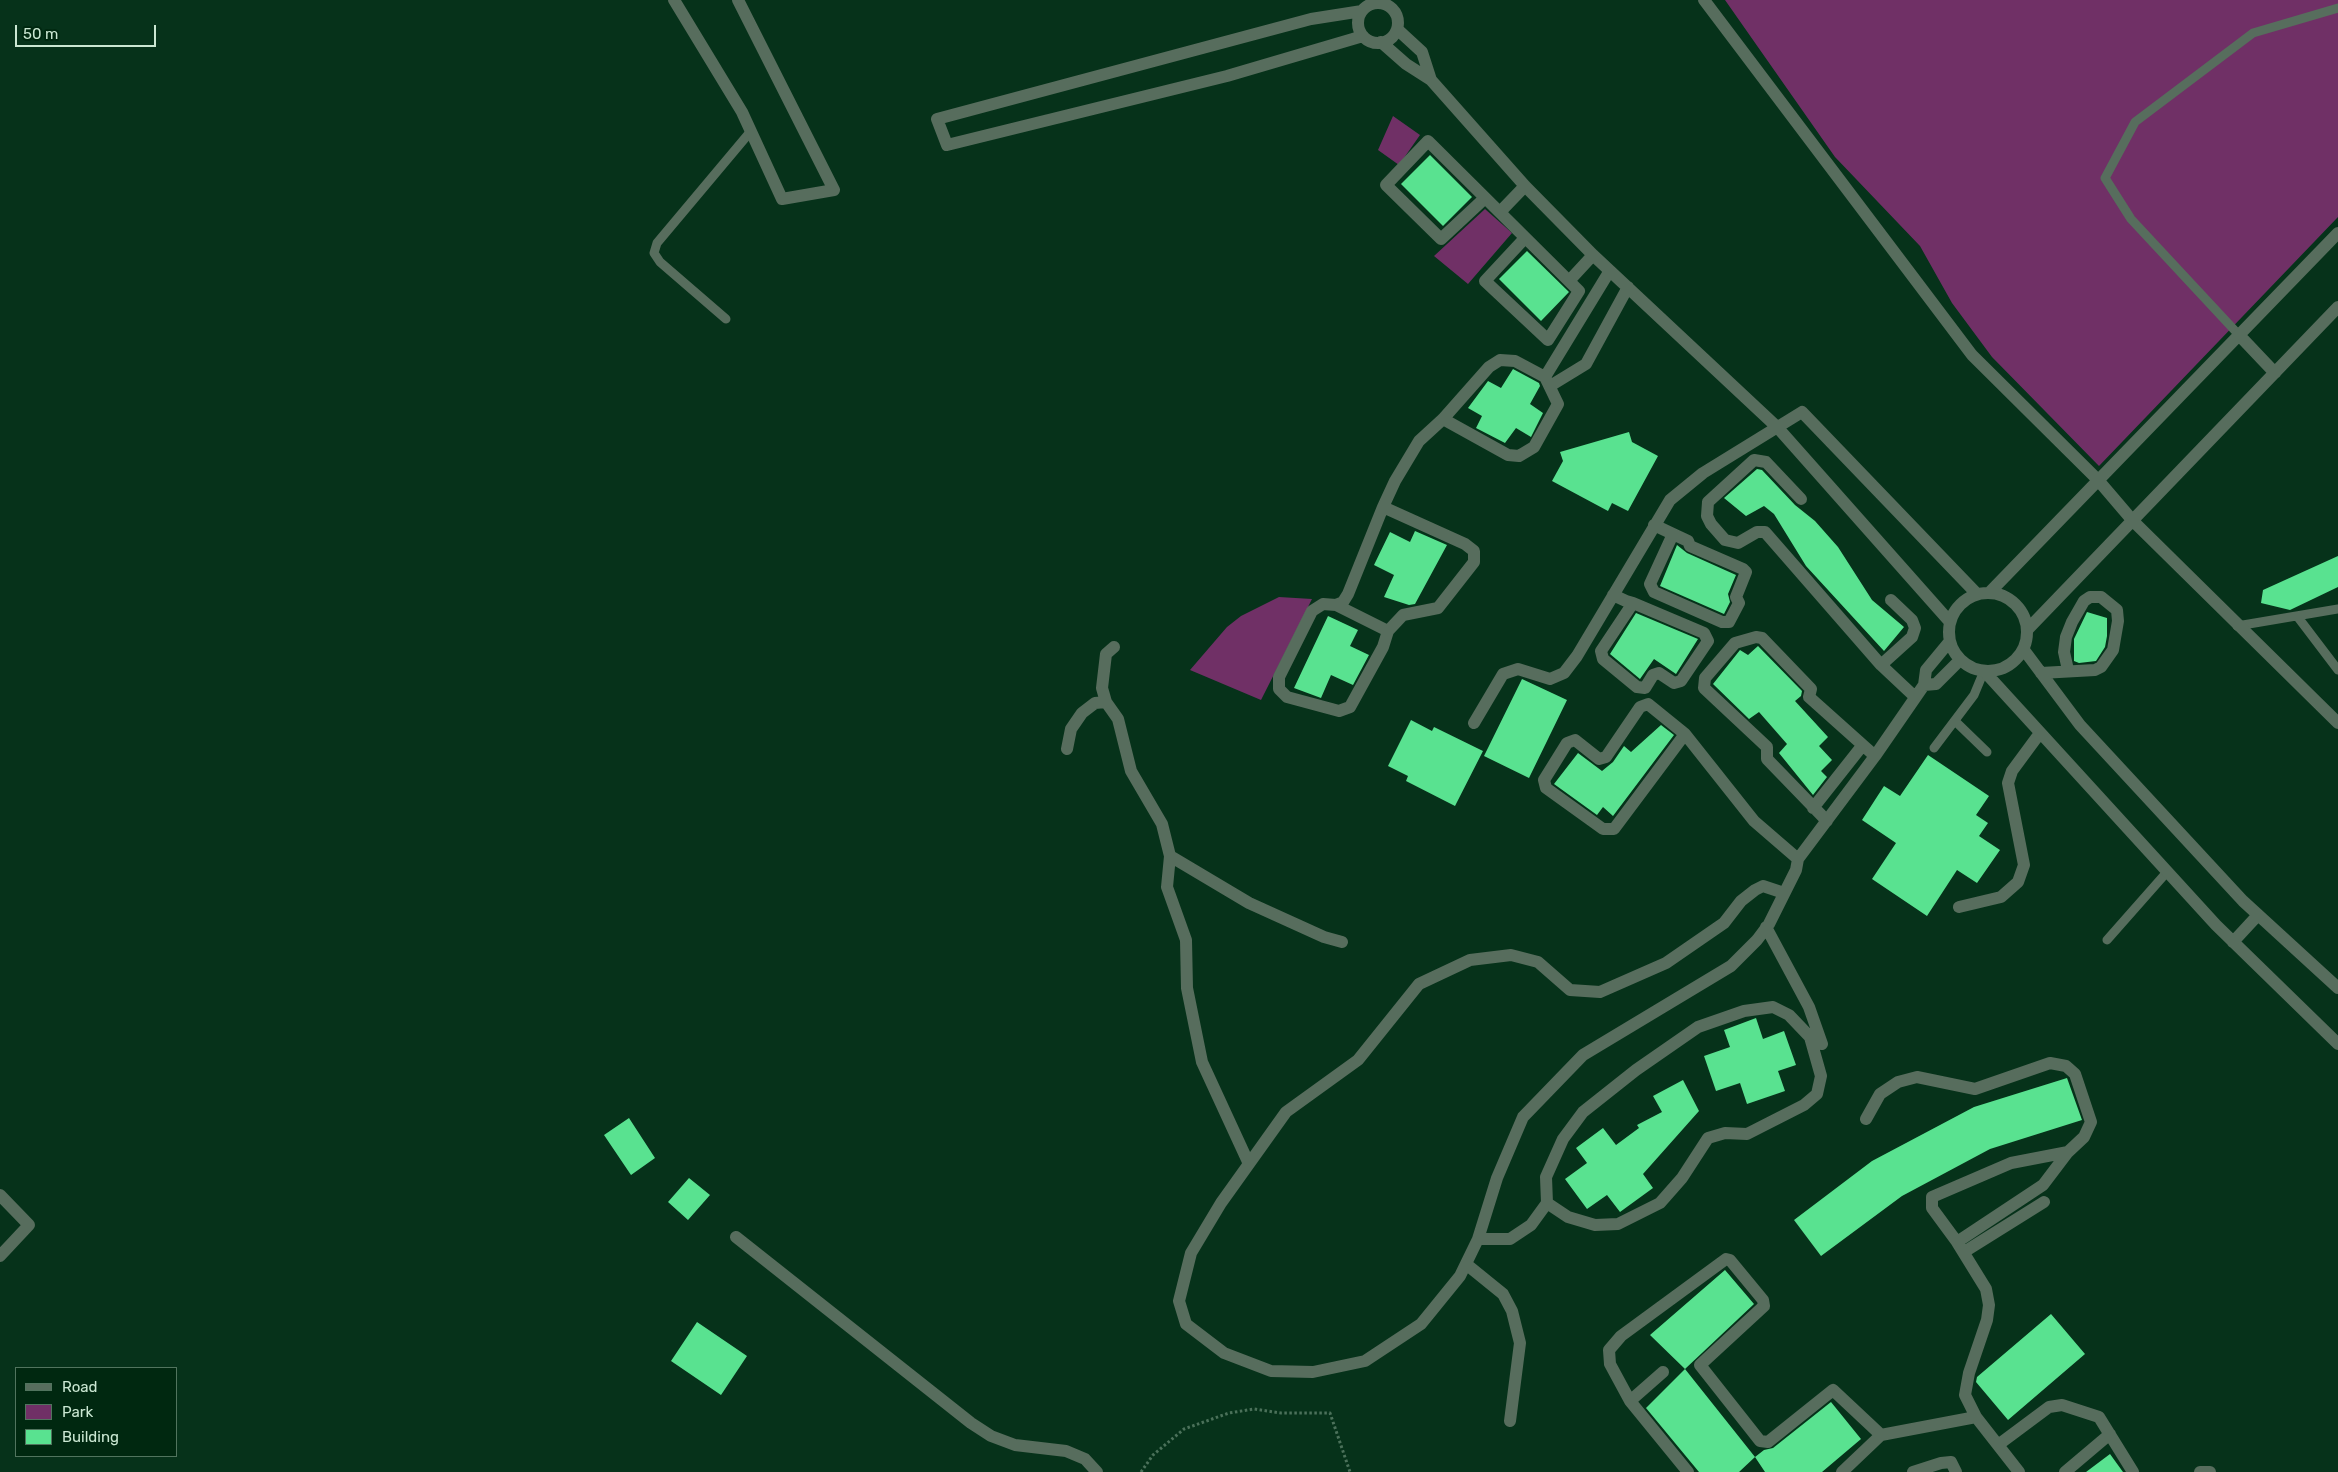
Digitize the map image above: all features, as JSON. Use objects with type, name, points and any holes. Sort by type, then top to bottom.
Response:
[{"type":"street","points":[[674,0],[742,112],[782,198],[834,190],[738,0]]},
{"type":"street","points":[[1704,0],[1972,355],[2098,480],[2133,521],[2338,723]]},
{"type":"street","points":[[1362,11],[1358,23],[1363,36],[1374,42],[1381,42],[1393,36],[1397,29],[1397,17],[1394,11],[1384,3],[1372,4],[1362,11],[1311,18],[937,119],[947,145],[1227,76],[1363,36]]},
{"type":"street","points":[[1397,29],[1422,52],[1431,80]]},
{"type":"street","points":[[1381,42],[1406,64],[1431,80],[1525,186],[1609,272],[1628,287],[1778,428],[1950,622]]},
{"type":"street","points":[[1485,198],[1441,239],[1386,185],[1428,141],[1500,212],[1526,238],[1579,291],[1548,340],[1484,281],[1526,238]]},
{"type":"street","points":[[1500,212],[1525,186]]},
{"type":"street","points":[[1984,593],[2098,480],[2338,233]]},
{"type":"street","points":[[1569,281],[1593,255]]},
{"type":"street","points":[[1547,381],[1609,272]]},
{"type":"street","points":[[1547,381],[1586,364],[1628,287]]},
{"type":"street","points":[[2028,629],[2338,307]]},
{"type":"street","points":[[2239,336],[2275,373]]},
{"type":"street","points":[[1336,605],[1343,602],[1348,594],[1395,482],[1419,441],[1443,420],[1494,362],[1515,361],[1547,381],[1558,404],[1534,447],[1519,456],[1508,455],[1443,420]]},
{"type":"street","points":[[1474,723],[1503,674],[1518,669],[1550,679],[1564,673],[1670,500],[1703,473],[1802,412],[1984,593]]},
{"type":"street","points":[[1801,499],[1766,462],[1754,460],[1708,502],[1707,516],[1711,524],[1725,540],[1738,543],[1757,532],[1765,532],[1881,665],[1914,696]]},
{"type":"street","points":[[1384,507],[1465,544],[1474,551],[1474,562],[1438,608],[1403,615],[1388,631],[1383,647],[1350,707],[1339,711],[1287,697],[1279,689],[1280,677],[1312,611],[1323,604],[1336,605],[1388,631]]},
{"type":"street","points":[[1654,526],[1688,540],[1690,546],[1746,572],[1736,597],[1739,602],[1729,622],[1722,622],[1654,592],[1650,584],[1673,534]]},
{"type":"street","points":[[1984,593],[2002,594],[2020,608],[2026,618],[2028,629],[2024,650],[2007,667],[1996,671],[1984,672],[1971,668],[1960,660],[1952,650],[1950,622],[1955,610],[1965,600],[1984,593]]},
{"type":"street","points":[[1613,595],[1633,603],[1704,633],[1708,641],[1681,681],[1674,683],[1659,673],[1653,675],[1645,688],[1637,687],[1602,660],[1601,651],[1633,603]]},
{"type":"street","points":[[2041,673],[2094,670],[2101,667],[2113,650],[2118,622],[2117,610],[2101,597],[2090,597],[2084,601],[2072,622],[2066,637],[2064,652],[2068,670]]},
{"type":"street","points":[[1881,665],[1912,637],[1915,628],[1912,620],[1891,600]]},
{"type":"street","points":[[1827,822],[1766,759],[1767,747],[1704,688],[1705,678],[1735,643],[1756,637],[1762,638],[1811,689],[1809,698],[1875,756]]},
{"type":"street","points":[[1784,893],[1763,886],[1754,890],[1741,901],[1724,923],[1666,963],[1600,992],[1570,990],[1538,962],[1511,955],[1470,960],[1420,984],[1358,1060],[1286,1112],[1221,1203],[1191,1253],[1179,1301],[1186,1324],[1224,1353],[1271,1371],[1313,1372],[1365,1361],[1421,1324],[1460,1276],[1466,1264],[1478,1239],[1497,1178],[1523,1117],[1583,1055],[1731,966],[1766,927],[1784,893],[1796,870],[1798,860],[1875,756],[1914,696],[1924,685],[1926,670],[1950,641]]},
{"type":"street","points":[[1114,647],[1106,654],[1102,688],[1106,702],[1118,719],[1131,771],[1162,824],[1170,856],[1167,887],[1186,940],[1187,988],[1202,1062],[1249,1164]]},
{"type":"street","points":[[2024,650],[2080,725],[2258,915],[2338,988]]},
{"type":"street","points":[[1924,685],[1936,684],[1960,660]]},
{"type":"street","points":[[1984,672],[2233,942],[2338,1044]]},
{"type":"street","points":[[1067,749],[1071,729],[1082,713],[1095,703],[1106,702]]},
{"type":"street","points":[[1685,734],[1614,830],[1603,829],[1546,788],[1544,780],[1567,743],[1575,740],[1599,759],[1606,757],[1640,708],[1648,704],[1685,734],[1754,821],[1798,860]]},
{"type":"street","points":[[1959,907],[2001,897],[2018,882],[2024,865],[2008,783],[2012,771],[2040,733]]},
{"type":"street","points":[[1813,808],[1862,746]]},
{"type":"street","points":[[1170,856],[1249,903],[1324,937],[1342,942]]},
{"type":"street","points":[[2233,942],[2258,915]]},
{"type":"street","points":[[1766,927],[1809,1007],[1822,1044]]},
{"type":"street","points":[[1478,1239],[1510,1238],[1531,1226],[1547,1203],[1546,1178],[1563,1138],[1583,1112],[1636,1070],[1698,1027],[1744,1011],[1772,1007],[1789,1015],[1810,1037],[1821,1076],[1817,1094],[1804,1105],[1747,1134],[1725,1133],[1708,1138],[1682,1178],[1660,1203],[1618,1224],[1595,1225],[1568,1218],[1547,1203]]},
{"type":"street","points":[[1866,1119],[1880,1094],[1898,1082],[1917,1078],[1974,1089],[2050,1063],[2066,1066],[2076,1074],[2091,1122],[2084,1137],[2068,1152],[2043,1186],[1961,1247]]},
{"type":"street","points":[[2019,1472],[1976,1417],[1965,1395],[1969,1373],[1987,1320],[1986,1289],[1961,1247],[1932,1208],[1932,1197],[2011,1163],[2068,1152]]},
{"type":"street","points":[[0,1195],[29,1225],[0,1256]]},
{"type":"street","points":[[1961,1247],[2044,1202]]},
{"type":"street","points":[[736,1237],[971,1423],[991,1436],[1015,1445],[1066,1451],[1085,1459],[1097,1472]]},
{"type":"street","points":[[1688,1472],[1630,1400],[1610,1364],[1609,1350],[1621,1336],[1726,1259],[1730,1260],[1763,1300],[1764,1306],[1700,1365],[1760,1441],[1768,1442],[1833,1390],[1881,1435]]},
{"type":"street","points":[[1466,1264],[1503,1294],[1512,1312],[1520,1343],[1510,1421]]},
{"type":"street","points":[[1630,1400],[1663,1372]]},
{"type":"street","points":[[1998,1445],[2049,1407],[2062,1405],[2099,1417],[2133,1472]]},
{"type":"street","points":[[1842,1472],[1881,1435],[1976,1417]]},
{"type":"street","points":[[2065,1472],[2110,1434]]},
{"type":"street","points":[[1913,1472],[1941,1463],[1951,1462],[1956,1472]]},
{"type":"street","points":[[2200,1472],[2210,1472]]},
{"type":"lane","points":[[2239,336],[2131,218],[2105,178],[2135,122],[2254,32],[2338,8]]},
{"type":"lane","points":[[726,319],[660,262],[654,253],[657,243],[751,131]]},
{"type":"lane","points":[[2238,626],[2338,609]]},
{"type":"lane","points":[[2297,616],[2338,670]]},
{"type":"lane","points":[[1934,748],[1974,695],[1984,672]]},
{"type":"lane","points":[[1955,721],[1986,752]]},
{"type":"lane","points":[[2107,940],[2167,872]]},
{"type":"path","points":[[1141,1472],[1153,1455],[1184,1429],[1229,1414],[1254,1409],[1281,1412],[1330,1413],[1350,1472]]},
{"type":"green space","points":[[1725,0],[2338,0],[2338,217],[2099,466],[1992,357],[1952,303],[1920,246],[1835,157]]},
{"type":"green space","points":[[1393,116],[1420,135],[1399,165],[1378,150]]},
{"type":"green space","points":[[1485,209],[1512,233],[1468,284],[1434,256]]},
{"type":"green space","points":[[1279,597],[1312,599],[1261,700],[1190,670],[1227,627],[1241,616]]},
{"type":"building","points":[[1430,155],[1472,197],[1443,226],[1401,184]]},
{"type":"building","points":[[1527,251],[1569,292],[1541,321],[1499,279]]},
{"type":"building","points":[[1513,369],[1539,383],[1540,386],[1530,404],[1543,413],[1531,437],[1516,428],[1505,443],[1476,428],[1482,416],[1468,408],[1488,381],[1501,388]]},
{"type":"building","points":[[1629,432],[1632,442],[1658,456],[1628,511],[1612,503],[1608,511],[1552,481],[1563,461],[1560,452]]},
{"type":"building","points":[[1757,469],[1762,470],[1795,505],[1815,521],[1838,547],[1872,600],[1904,627],[1884,651],[1806,566],[1774,514],[1764,506],[1746,516],[1724,498]]},
{"type":"building","points":[[1415,531],[1447,545],[1415,604],[1409,605],[1384,597],[1394,575],[1374,565],[1390,532],[1410,542]]},
{"type":"building","points":[[1677,545],[1687,553],[1736,575],[1728,594],[1730,602],[1724,614],[1660,586]]},
{"type":"building","points":[[2338,556],[2338,587],[2290,610],[2261,603],[2263,590]]},
{"type":"building","points":[[2087,612],[2107,618],[2107,636],[2105,647],[2096,661],[2079,663],[2074,661],[2074,639]]},
{"type":"building","points":[[1636,613],[1698,639],[1676,674],[1654,659],[1640,679],[1610,654]]},
{"type":"building","points":[[1328,616],[1358,630],[1350,646],[1369,655],[1353,685],[1331,675],[1321,698],[1294,688]]},
{"type":"building","points":[[1758,646],[1802,691],[1801,696],[1795,701],[1828,737],[1819,746],[1832,760],[1821,771],[1827,777],[1813,795],[1779,753],[1787,744],[1759,712],[1749,719],[1713,684],[1740,650],[1748,655]]},
{"type":"building","points":[[1522,679],[1567,700],[1529,778],[1484,756]]},
{"type":"building","points":[[1411,720],[1432,731],[1434,727],[1483,751],[1455,806],[1406,781],[1408,776],[1388,766]]},
{"type":"building","points":[[1661,725],[1674,735],[1613,816],[1603,807],[1597,815],[1554,784],[1578,753],[1602,771],[1613,762],[1624,746],[1631,752]]},
{"type":"building","points":[[1928,755],[1989,796],[1976,815],[1988,823],[1979,836],[2000,850],[1977,883],[1957,870],[1927,916],[1872,879],[1896,843],[1862,820],[1884,786],[1900,796]]},
{"type":"building","points":[[1756,1018],[1763,1039],[1784,1031],[1796,1065],[1778,1071],[1785,1091],[1747,1104],[1740,1083],[1716,1091],[1704,1056],[1730,1047],[1724,1030]]},
{"type":"building","points":[[2067,1078],[2082,1120],[1990,1149],[1902,1196],[1821,1256],[1794,1220],[1872,1161],[1974,1107]]},
{"type":"building","points":[[1683,1080],[1699,1111],[1643,1174],[1653,1188],[1620,1212],[1607,1195],[1587,1209],[1565,1179],[1587,1163],[1576,1148],[1603,1128],[1616,1145],[1639,1128],[1637,1125],[1662,1112],[1653,1096]]},
{"type":"building","points":[[629,1118],[655,1158],[631,1175],[604,1135]]},
{"type":"building","points":[[689,1178],[710,1195],[688,1220],[668,1202]]},
{"type":"building","points":[[1725,1270],[1754,1304],[1685,1369],[1650,1335]]},
{"type":"building","points":[[2051,1314],[2085,1354],[2008,1420],[1976,1382],[1977,1377]]},
{"type":"building","points":[[697,1322],[747,1356],[721,1395],[671,1361]]},
{"type":"building","points":[[1685,1369],[1755,1457],[1739,1472],[1699,1472],[1646,1408]]},
{"type":"building","points":[[1831,1402],[1861,1439],[1822,1472],[1765,1472],[1755,1457],[1764,1450],[1773,1448]]},
{"type":"building","points":[[2110,1454],[2123,1472],[2086,1472]]}]
